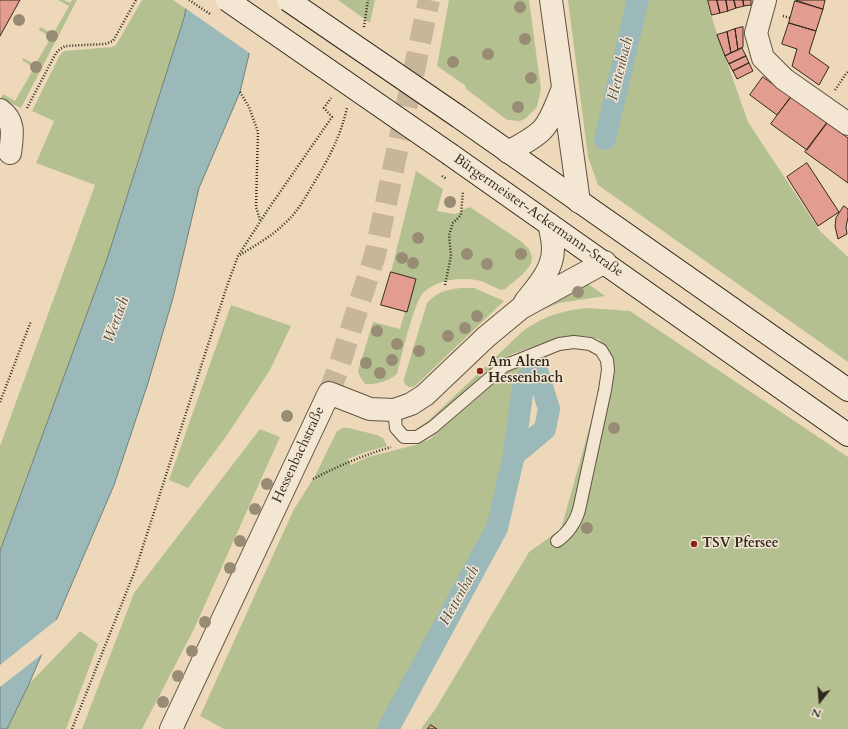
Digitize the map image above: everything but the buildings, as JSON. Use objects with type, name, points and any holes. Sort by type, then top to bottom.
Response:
[{"type":"main road","name":"Bürgermeister-Ackermann-Straße","points":[[227,0],[604,262],[848,435]]},
{"type":"main road","points":[[288,0],[459,117],[848,390]]},
{"type":"main road","points":[[551,0],[579,202]]},
{"type":"main road","points":[[765,0],[756,34],[763,58],[784,79],[848,124]]},
{"type":"main road","points":[[508,152],[543,130],[556,108],[563,87]]},
{"type":"main road","points":[[5,116],[13,133],[10,153]]},
{"type":"main road","name":"Hessenbachstraße","points":[[521,308],[538,287],[548,270],[553,251],[549,224]]},
{"type":"main road","name":"Hessenbachstraße","points":[[171,729],[329,392],[370,409],[394,410],[411,404],[425,394],[486,337],[521,308],[604,262]]},
{"type":"lane","points":[[394,410],[396,428],[404,437],[417,437],[433,427],[504,366],[558,344],[574,342],[590,344],[601,350],[607,360],[608,370],[579,510],[576,520],[571,528],[557,541]]},
{"type":"path","points":[[5,116],[23,114],[56,53],[65,46],[104,44],[113,41],[136,0]]},
{"type":"path","points":[[364,28],[368,0]]},
{"type":"path","points":[[240,92],[249,107],[258,132],[256,207],[260,221]]},
{"type":"path","points":[[72,729],[136,568],[238,256],[260,221],[332,117],[324,108],[331,98]]},
{"type":"path","points":[[238,256],[282,227],[298,210],[327,162],[337,141],[342,128],[347,105]]},
{"type":"path","points":[[445,285],[451,256],[449,235],[453,223],[461,215],[463,190]]},
{"type":"path","points":[[0,402],[30,321]]},
{"type":"path","points":[[312,480],[330,470],[368,454],[405,443],[417,437]]},
{"type":"green space","points":[[58,0],[64,0],[70,3],[72,0],[77,0],[21,108],[1,98],[3,94],[15,101],[34,68],[22,60],[23,58],[35,65],[51,37],[39,30],[40,27],[53,34],[69,6]]},
{"type":"green space","points":[[142,0],[173,0],[186,9],[184,18],[107,259],[0,551],[0,446],[95,185],[36,163],[54,121],[32,111],[60,55],[64,51],[112,47],[116,45]]},
{"type":"green space","points":[[338,0],[375,0],[370,23]]},
{"type":"green space","points":[[449,0],[529,0],[541,89],[537,107],[526,118],[520,121],[507,120],[465,88],[466,86],[437,66]]},
{"type":"green space","points":[[568,0],[707,0],[714,25],[748,122],[820,231],[848,257],[848,362],[598,185],[588,157]]},
{"type":"green space","points":[[416,171],[443,189],[437,211],[454,214],[470,207],[522,242],[529,249],[532,257],[531,264],[523,274],[505,289],[501,290],[485,283],[470,279],[448,280],[428,289],[419,298],[408,331],[397,374],[382,382],[365,384],[358,371],[373,322],[400,329],[416,279],[391,272]]},
{"type":"green space","points":[[584,281],[605,296],[559,303],[534,313]]},
{"type":"green space","points":[[460,288],[474,288],[504,301],[415,386],[407,386],[404,379],[427,303],[442,292]]},
{"type":"green space","points":[[231,305],[291,326],[270,370],[227,435],[188,488],[169,480]]},
{"type":"green space","name":"TSV Pfersee","points":[[588,308],[630,311],[848,457],[848,729],[421,729],[436,708],[529,552],[561,529],[610,354],[599,339],[585,336],[556,339],[512,354],[486,372],[439,415],[416,430],[428,421],[523,331],[547,317]]},
{"type":"green space","points":[[526,365],[518,392],[493,527],[472,567],[380,729],[224,729],[200,716],[294,509],[315,476],[337,431],[343,428],[349,428],[377,435],[383,438],[387,446],[348,459],[351,465],[368,457],[415,445],[430,439],[509,371]]},
{"type":"green space","points":[[260,429],[280,437],[194,629],[142,729],[82,729],[134,593]]},
{"type":"green space","points":[[80,631],[98,644],[66,729],[7,729],[29,684]]},
{"type":"water","name":"Wertach","points":[[188,0],[262,0],[240,92],[199,188],[173,298],[148,383],[114,485],[29,684],[7,729],[0,729],[0,551],[107,259],[184,18]]},
{"type":"pier","points":[[186,0],[264,0],[251,54],[185,8]]},
{"type":"pier","points":[[60,617],[46,651],[0,687],[0,665]]},
{"type":"waterway","name":"Hettenbach","points":[[605,139],[638,0]]},
{"type":"waterway","name":"Hettenbach","points":[[514,455],[523,386],[536,367],[537,361]]},
{"type":"waterway","name":"Hettenbach","points":[[388,729],[497,528],[514,455],[545,429],[549,409],[536,367]]},
{"type":"tunnel","points":[[329,393],[375,255],[429,0]]},
{"type":"place","name":"Am Alten Hessenbach","points":[[480,371]]},
{"type":"place","name":"TSV Pfersee","points":[[694,544]]}]
